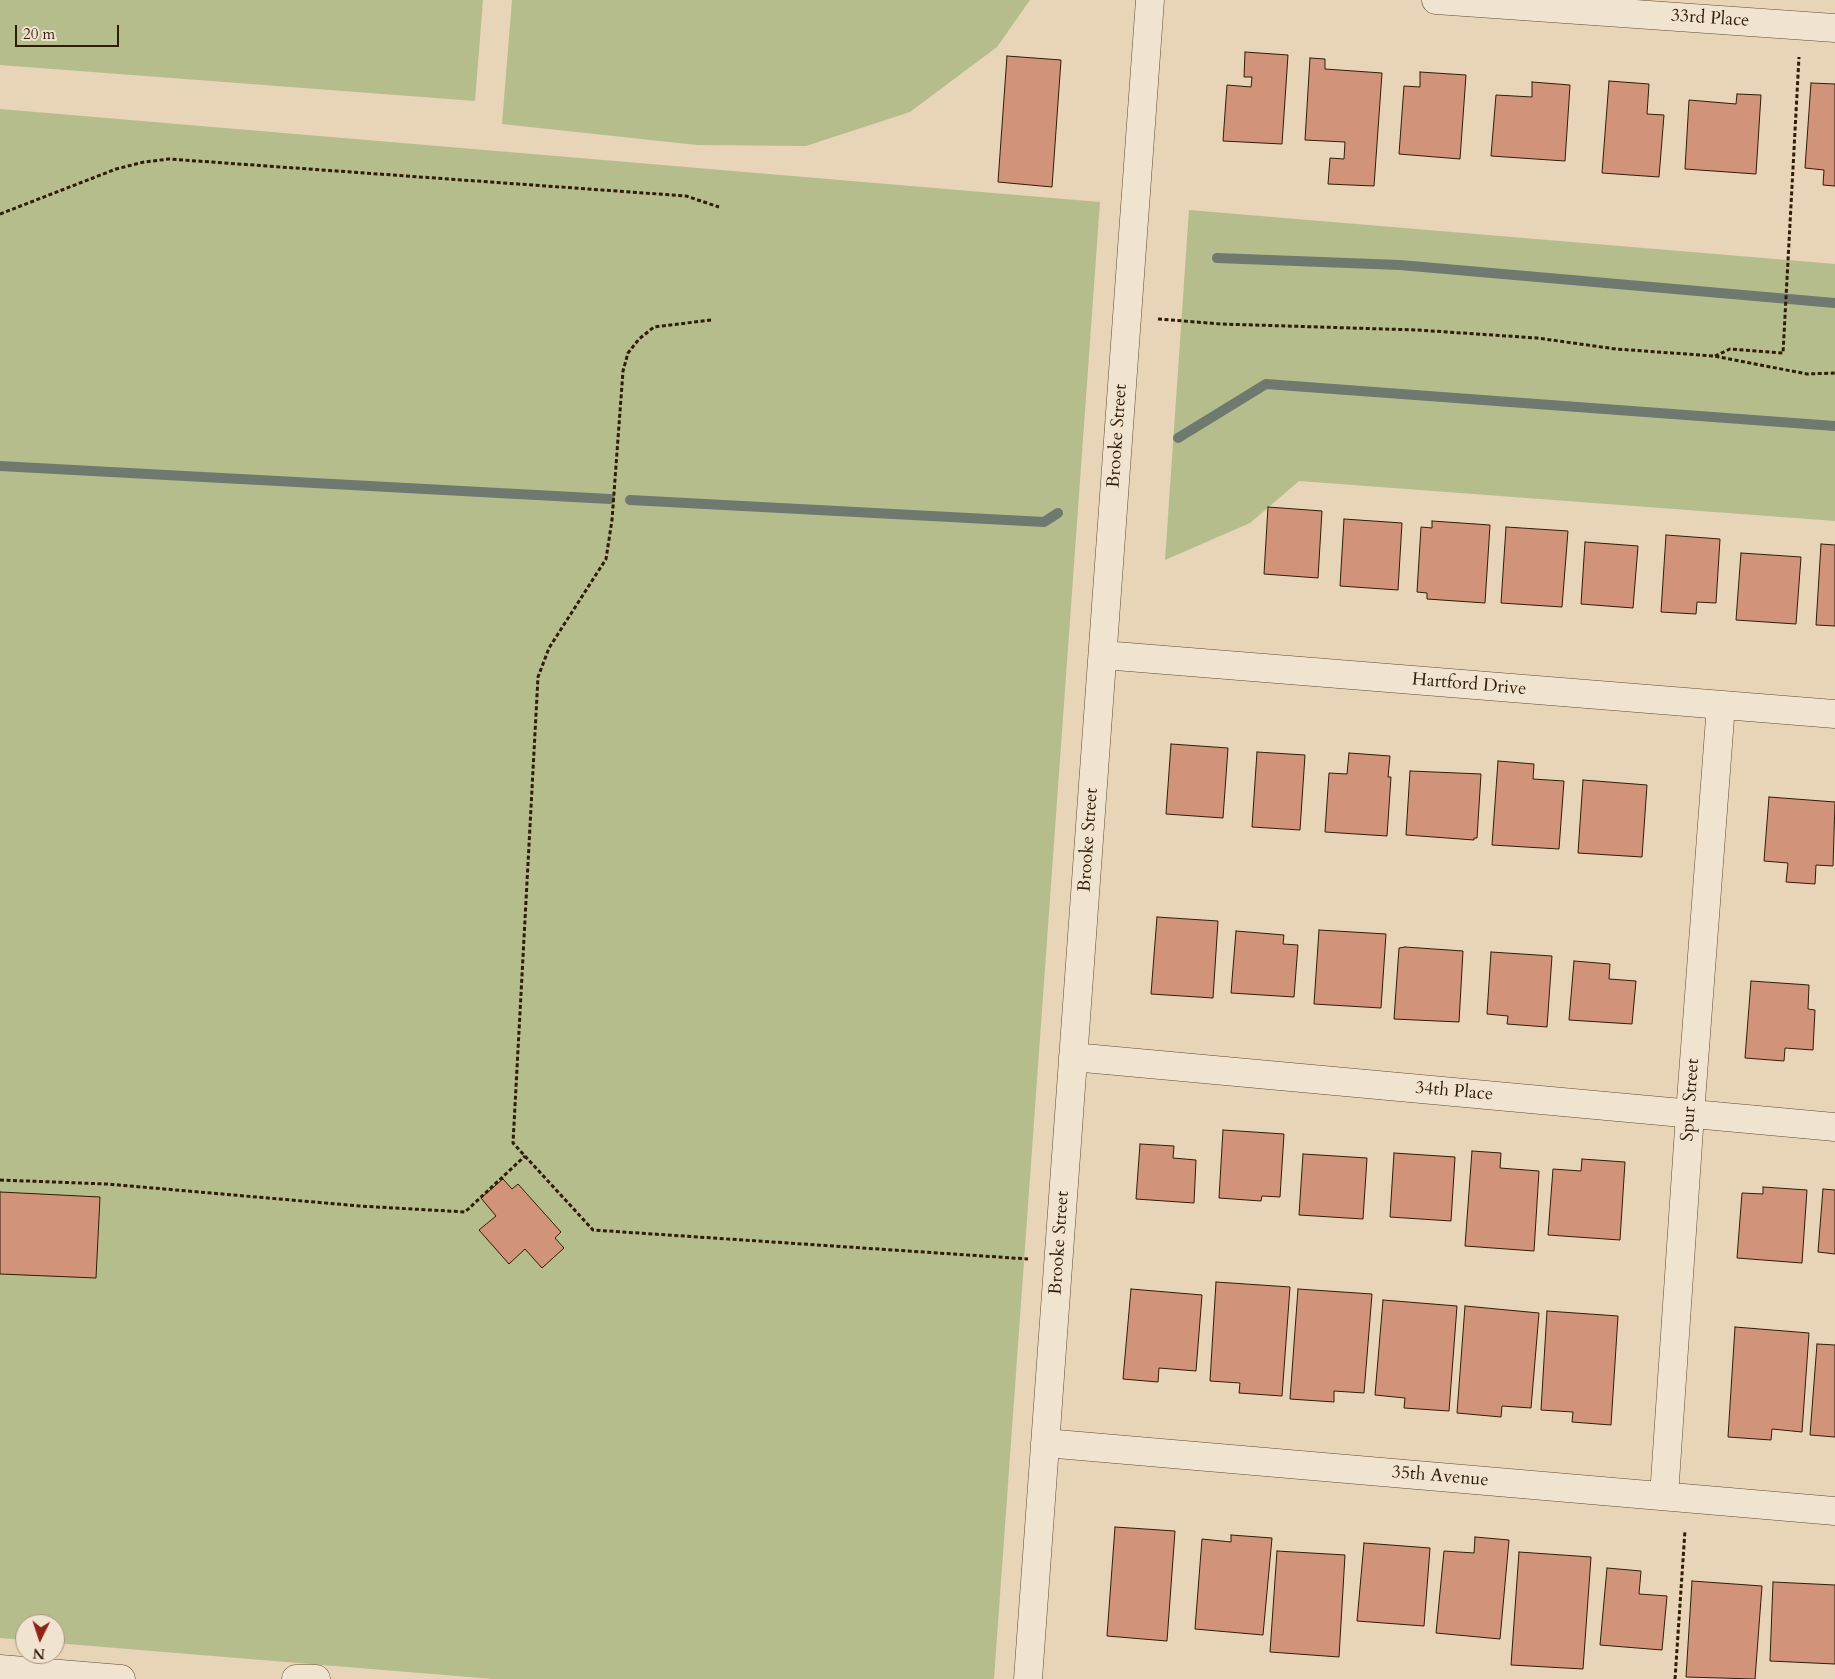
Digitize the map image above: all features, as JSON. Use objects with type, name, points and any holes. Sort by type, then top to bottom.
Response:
[{"type":"street","name":"Brooke Street","points":[[1028,1679],[1150,0]]},
{"type":"street","name":"33rd Place","points":[[1436,0],[1835,28]]},
{"type":"street","name":"Hartford Drive","points":[[1103,655],[1835,714]]},
{"type":"street","name":"Spur Street","points":[[1676,1497],[1690,1114],[1721,705]]},
{"type":"street","name":"34th Place","points":[[1073,1057],[1835,1127]]},
{"type":"street","name":"35th Avenue","points":[[1045,1443],[1835,1511]]},
{"type":"street","points":[[0,1669],[121,1679]]},
{"type":"street","points":[[296,1679],[316,1679]]},
{"type":"path","points":[[1714,356],[1730,349],[1783,353],[1799,57]]},
{"type":"path","points":[[0,214],[116,169],[144,162],[169,159],[686,196],[719,207]]},
{"type":"path","points":[[1127,316],[1220,324],[1417,330],[1537,338],[1616,349],[1714,356],[1807,374],[1835,373]]},
{"type":"path","points":[[711,320],[654,327],[639,338],[628,354],[623,371],[612,520],[606,560],[549,648],[538,677],[513,1142],[593,1230],[1058,1262]]},
{"type":"path","points":[[0,1180],[107,1184],[350,1205],[465,1212],[524,1156]]},
{"type":"path","points":[[1675,1679],[1676,1497]]},
{"type":"green space","points":[[0,0],[483,0],[475,101],[0,65]]},
{"type":"green space","points":[[512,0],[1030,0],[997,47],[910,112],[806,146],[697,145],[502,124]]},
{"type":"green space","points":[[0,109],[1100,202],[994,1679],[493,1679],[65,1644],[65,1614],[15,1614],[15,1639],[0,1638]]},
{"type":"green space","points":[[1189,210],[1835,264],[1835,521],[1299,481],[1250,523],[1165,560]]},
{"type":"building","points":[[1245,52],[1288,55],[1282,144],[1223,141],[1227,85],[1251,87],[1252,77],[1244,77]]},
{"type":"building","points":[[1007,56],[1061,60],[1052,187],[998,182]]},
{"type":"building","points":[[1310,58],[1325,59],[1325,69],[1382,73],[1374,186],[1328,184],[1330,158],[1344,159],[1345,142],[1305,140]]},
{"type":"building","points":[[1420,72],[1466,75],[1460,159],[1399,154],[1404,86],[1420,87]]},
{"type":"building","points":[[1609,81],[1649,84],[1647,114],[1664,115],[1659,177],[1602,173]]},
{"type":"building","points":[[1532,82],[1570,85],[1565,161],[1491,156],[1496,95],[1532,97]]},
{"type":"building","points":[[1811,83],[1835,84],[1835,186],[1823,185],[1824,170],[1805,168]]},
{"type":"building","points":[[1737,94],[1761,95],[1756,174],[1685,169],[1689,100],[1736,104]]},
{"type":"building","points":[[1268,507],[1322,511],[1318,578],[1264,574]]},
{"type":"building","points":[[1344,519],[1402,523],[1398,590],[1340,586]]},
{"type":"building","points":[[1432,521],[1490,525],[1485,603],[1427,599],[1427,593],[1417,592],[1421,527],[1432,528]]},
{"type":"building","points":[[1506,527],[1568,531],[1562,607],[1501,603]]},
{"type":"building","points":[[1666,535],[1720,539],[1716,603],[1697,602],[1696,614],[1661,612]]},
{"type":"building","points":[[1585,542],[1638,546],[1633,608],[1581,604]]},
{"type":"building","points":[[1821,544],[1835,545],[1835,626],[1816,625]]},
{"type":"building","points":[[1741,553],[1801,557],[1796,624],[1736,620]]},
{"type":"building","points":[[1171,744],[1228,748],[1223,818],[1166,814]]},
{"type":"building","points":[[1257,752],[1305,755],[1300,830],[1252,827]]},
{"type":"building","points":[[1349,753],[1390,756],[1388,777],[1391,777],[1387,836],[1325,832],[1329,773],[1347,774]]},
{"type":"building","points":[[1498,761],[1534,764],[1533,779],[1564,781],[1559,849],[1492,845]]},
{"type":"building","points":[[1410,771],[1481,774],[1477,838],[1474,838],[1474,840],[1406,835]]},
{"type":"building","points":[[1583,780],[1647,785],[1642,857],[1578,853]]},
{"type":"building","points":[[1769,797],[1835,802],[1833,866],[1816,865],[1815,884],[1786,882],[1788,863],[1764,861]]},
{"type":"building","points":[[1157,917],[1218,921],[1213,998],[1151,994]]},
{"type":"building","points":[[1319,930],[1386,934],[1381,1008],[1314,1004]]},
{"type":"building","points":[[1236,931],[1284,935],[1283,944],[1298,945],[1294,997],[1231,993]]},
{"type":"building","points":[[1399,948],[1463,951],[1459,1022],[1394,1019]]},
{"type":"building","points":[[1491,952],[1552,956],[1547,1027],[1507,1024],[1508,1016],[1487,1014]]},
{"type":"building","points":[[1574,961],[1610,964],[1609,979],[1636,981],[1632,1024],[1569,1020]]},
{"type":"building","points":[[1751,981],[1809,985],[1808,1009],[1815,1010],[1813,1050],[1785,1048],[1784,1061],[1745,1058]]},
{"type":"building","points":[[1223,1130],[1284,1134],[1280,1197],[1262,1196],[1261,1201],[1219,1198]]},
{"type":"building","points":[[1140,1144],[1174,1146],[1173,1158],[1196,1160],[1194,1203],[1136,1199]]},
{"type":"building","points":[[1472,1151],[1501,1153],[1500,1168],[1539,1171],[1534,1251],[1465,1246]]},
{"type":"building","points":[[1394,1153],[1455,1157],[1451,1221],[1390,1217]]},
{"type":"building","points":[[1303,1154],[1367,1158],[1363,1219],[1299,1215]]},
{"type":"building","points":[[1582,1159],[1625,1162],[1620,1240],[1548,1235],[1553,1169],[1581,1171]]},
{"type":"building","points":[[503,1179],[512,1189],[518,1184],[561,1232],[555,1238],[564,1248],[542,1268],[525,1249],[509,1264],[479,1230],[496,1216],[481,1198]]},
{"type":"building","points":[[1763,1187],[1807,1190],[1802,1263],[1737,1258],[1742,1193],[1763,1194]]},
{"type":"building","points":[[1823,1189],[1835,1190],[1835,1254],[1818,1252]]},
{"type":"building","points":[[0,1192],[100,1197],[96,1278],[0,1274]]},
{"type":"building","points":[[1216,1282],[1290,1287],[1282,1396],[1239,1393],[1240,1383],[1210,1381]]},
{"type":"building","points":[[1131,1289],[1202,1295],[1196,1371],[1159,1368],[1158,1382],[1123,1379]]},
{"type":"building","points":[[1298,1289],[1372,1294],[1364,1393],[1334,1391],[1334,1402],[1290,1399]]},
{"type":"building","points":[[1383,1300],[1457,1306],[1449,1411],[1404,1408],[1405,1398],[1375,1395]]},
{"type":"building","points":[[1465,1306],[1539,1313],[1531,1408],[1502,1406],[1501,1417],[1457,1413]]},
{"type":"building","points":[[1547,1311],[1618,1316],[1611,1425],[1572,1422],[1573,1412],[1541,1410]]},
{"type":"building","points":[[1735,1327],[1809,1333],[1802,1432],[1772,1429],[1771,1440],[1728,1437]]},
{"type":"building","points":[[1817,1344],[1835,1345],[1835,1437],[1810,1435]]},
{"type":"building","points":[[1115,1527],[1175,1531],[1167,1641],[1107,1636]]},
{"type":"building","points":[[1231,1535],[1272,1538],[1263,1635],[1195,1629],[1202,1539],[1231,1542]]},
{"type":"building","points":[[1475,1537],[1509,1540],[1500,1639],[1436,1633],[1444,1551],[1474,1553]]},
{"type":"building","points":[[1364,1543],[1430,1548],[1424,1626],[1357,1621]]},
{"type":"building","points":[[1277,1551],[1345,1555],[1339,1657],[1270,1652]]},
{"type":"building","points":[[1519,1552],[1591,1557],[1583,1669],[1511,1665]]},
{"type":"building","points":[[1607,1568],[1641,1571],[1639,1594],[1667,1596],[1662,1650],[1600,1645]]},
{"type":"building","points":[[1692,1581],[1762,1586],[1755,1679],[1686,1677]]},
{"type":"building","points":[[1773,1582],[1835,1585],[1835,1664],[1770,1661]]},
{"type":"waterway","points":[[1217,258],[1400,265],[1835,303]]},
{"type":"waterway","points":[[1178,438],[1266,384],[1835,426]]},
{"type":"waterway","points":[[0,466],[610,499]]},
{"type":"waterway","points":[[630,500],[1044,522],[1058,513]]}]
